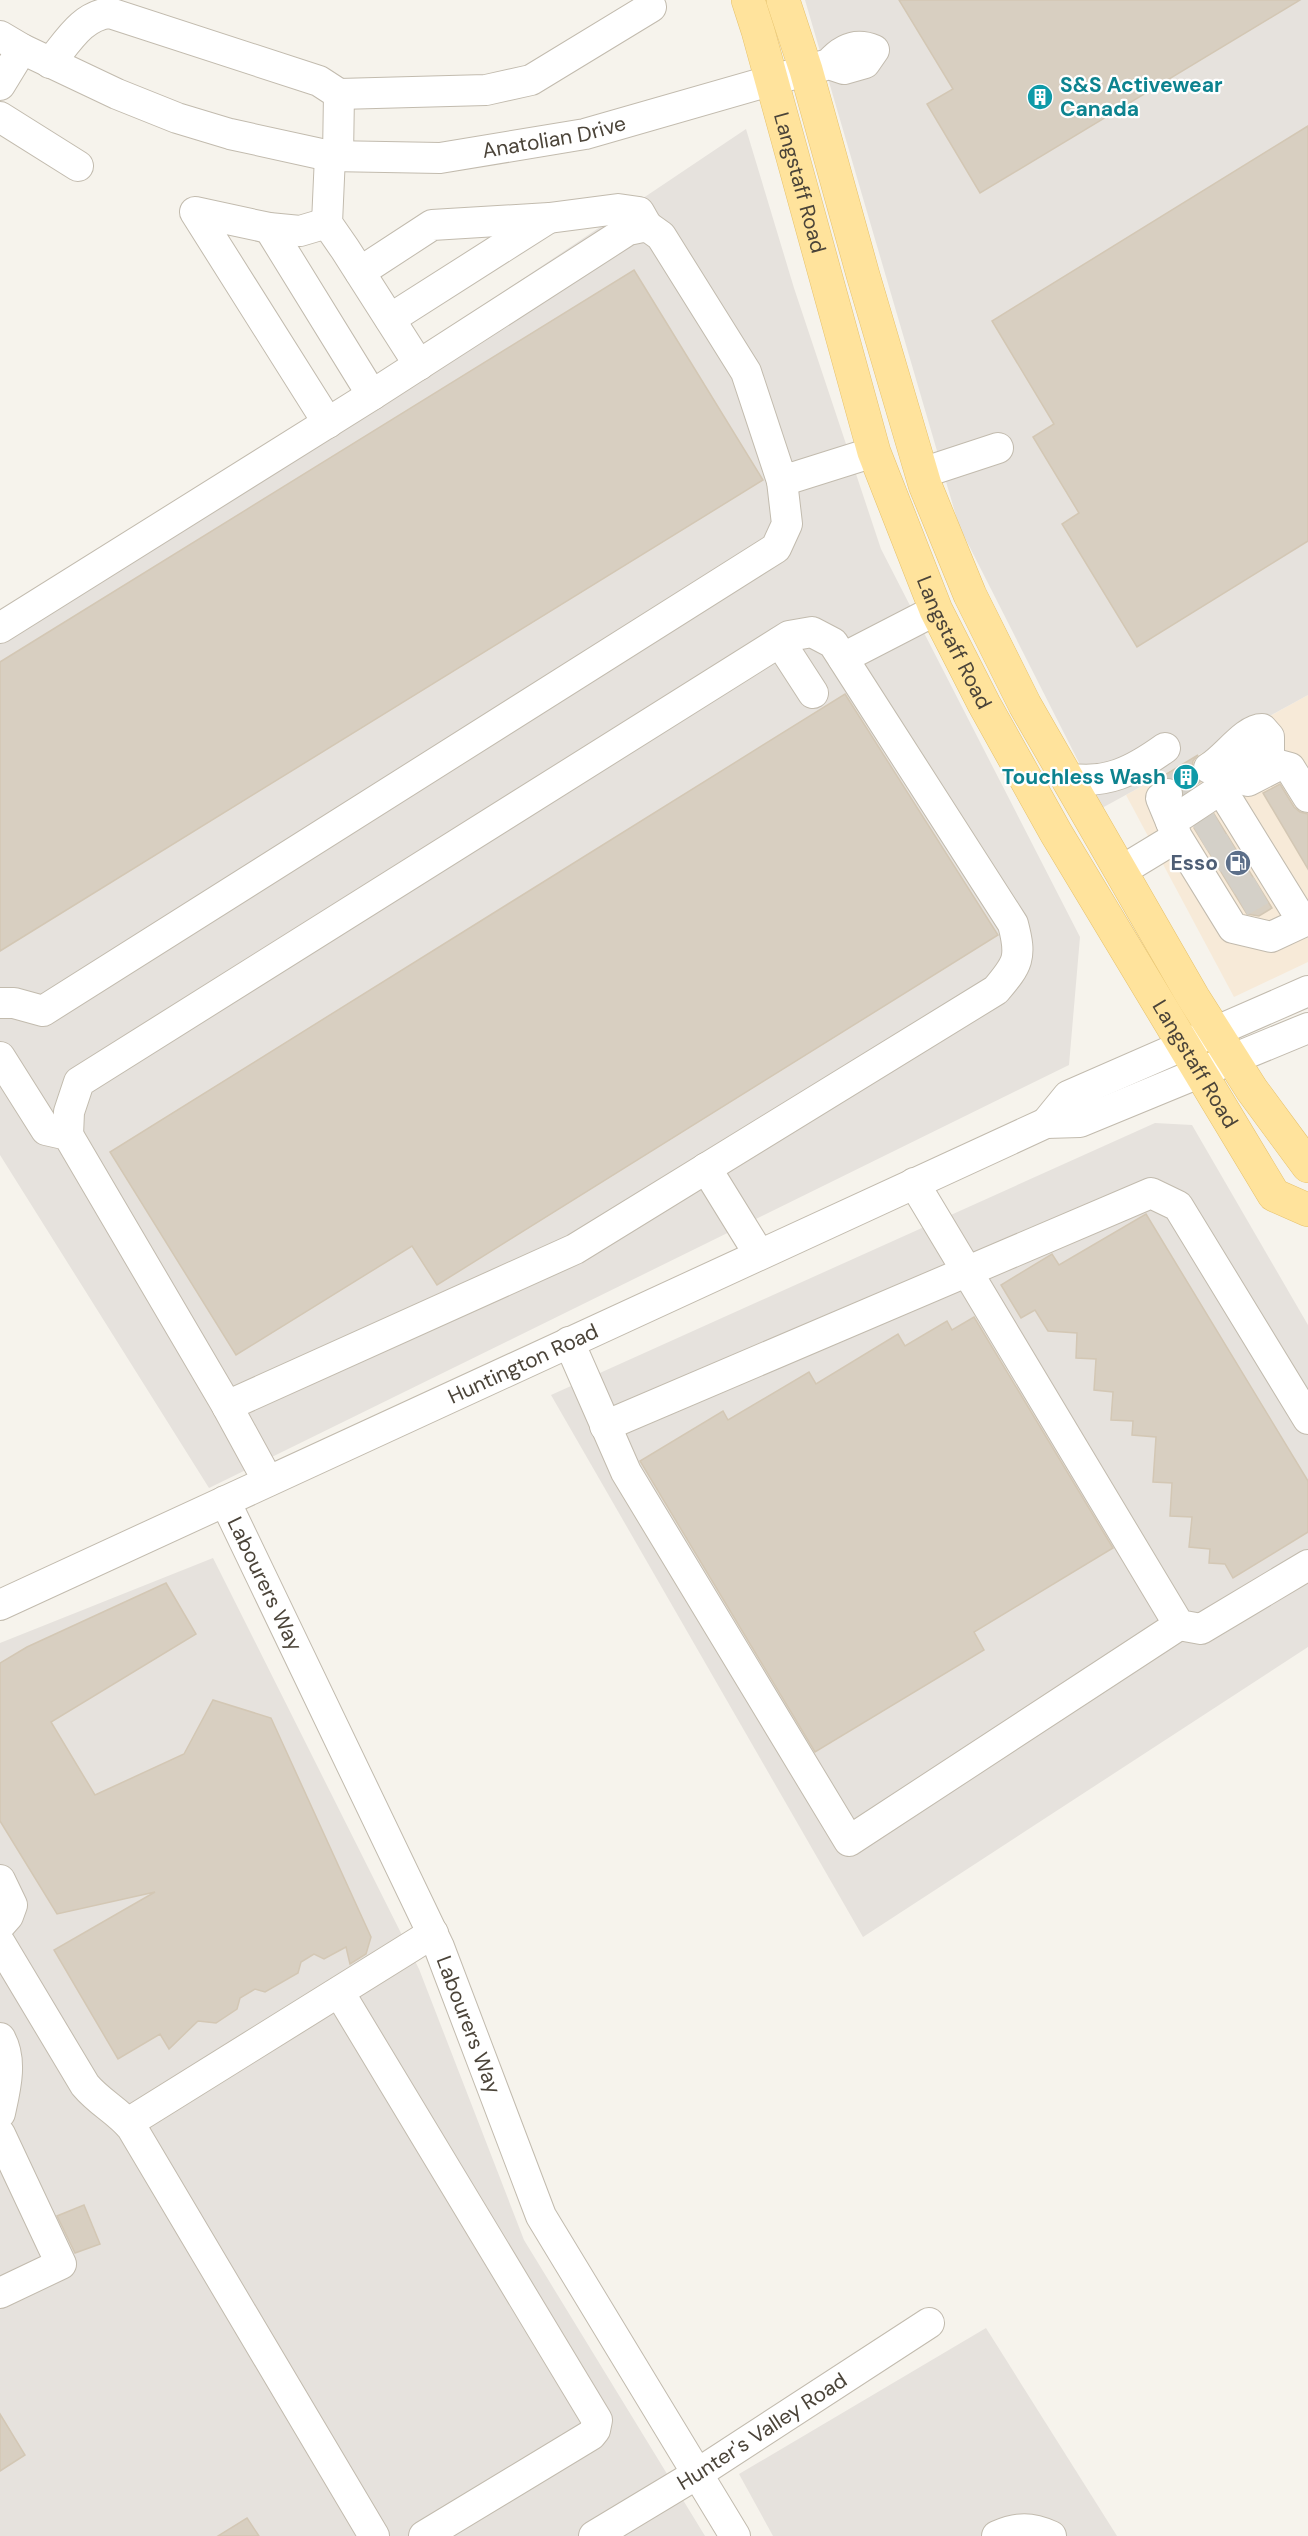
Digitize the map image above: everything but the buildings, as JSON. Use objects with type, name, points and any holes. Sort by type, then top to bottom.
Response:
[{"type":"main road","name":"Langstaff Road","points":[[748,0],[874,452],[936,610],[984,704],[1056,833],[1274,1195],[1308,1210]]},
{"type":"main road","name":"Langstaff Road","points":[[783,0],[818,67],[862,275],[922,473],[970,595],[1025,705],[1225,1047],[1308,1166]]},
{"type":"street","points":[[50,63],[87,20],[105,7],[110,13],[319,81],[339,94],[486,90],[531,80],[651,7]]},
{"type":"street","name":"Anatolian Drive","points":[[11,43],[117,94],[177,118],[230,134],[334,156],[440,158],[585,134],[818,67],[844,69],[865,63],[882,48]]},
{"type":"street","points":[[0,86],[11,43]]},
{"type":"street","points":[[339,94],[327,224],[419,365]]},
{"type":"street","points":[[0,117],[78,166]]},
{"type":"street","points":[[0,1003],[14,1003],[43,1011],[776,548],[788,524],[782,480],[746,372],[661,236],[647,226],[639,212],[618,209],[549,218],[432,225],[360,272]]},
{"type":"street","points":[[327,224],[300,231],[269,228],[195,212],[328,423]]},
{"type":"street","points":[[390,319],[549,218]]},
{"type":"street","points":[[0,628],[328,423],[628,230],[647,226]]},
{"type":"street","points":[[269,228],[372,395]]},
{"type":"street","points":[[922,473],[998,448]]},
{"type":"street","points":[[782,480],[874,452]]},
{"type":"street","points":[[843,658],[936,610]]},
{"type":"street","points":[[227,1406],[575,1249],[996,990],[1014,968],[1019,946],[1013,924],[833,643],[812,632],[789,636],[80,1082],[69,1112],[68,1135],[227,1406],[268,1481]]},
{"type":"street","points":[[780,642],[813,693]]},
{"type":"street","points":[[1067,778],[1095,781],[1119,775],[1150,759],[1165,748]]},
{"type":"street","points":[[1221,847],[1306,919],[1270,937],[1233,928],[1221,847],[1267,769],[1278,765],[1290,768],[1308,798]]},
{"type":"street","points":[[1121,871],[1221,847]]},
{"type":"street","name":"Huntington Road","points":[[0,1605],[1046,1123],[1080,1122],[1201,1073],[1225,1047],[1308,991]]},
{"type":"street","name":"Huntington Road","points":[[1046,1123],[1068,1096],[1185,1045],[1225,1047],[1308,1028]]},
{"type":"street","points":[[0,1057],[45,1130],[68,1135]]},
{"type":"street","points":[[706,1168],[759,1254]]},
{"type":"street","points":[[914,1183],[1179,1625]]},
{"type":"street","points":[[605,1426],[1151,1193],[1178,1206],[1308,1419]]},
{"type":"street","points":[[569,1342],[626,1472],[849,1841],[1179,1625],[1201,1629],[1308,1565]]},
{"type":"street","name":"Labourers Way","points":[[225,1501],[433,1933],[541,2216],[735,2536]]},
{"type":"street","points":[[0,1880],[12,1905],[8,1916],[0,1925]]},
{"type":"street","points":[[128,2123],[433,1933]]},
{"type":"street","points":[[0,1943],[85,2085],[99,2102],[115,2111],[128,2123],[374,2536]]},
{"type":"street","points":[[339,1992],[597,2420],[596,2430],[591,2434],[424,2536]]},
{"type":"street","points":[[0,2038],[5,2046],[6,2082],[0,2113]]},
{"type":"street","points":[[0,2134],[61,2264],[0,2293]]},
{"type":"street","name":"Hunter's Valley Road","points":[[594,2536],[697,2474],[929,2323]]},
{"type":"street","points":[[997,2536],[1009,2531],[1034,2528],[1051,2536]]},
{"type":"shaded area","points":[[805,0],[1308,0],[1308,695],[1102,808],[959,526]]},
{"type":"shaded area","points":[[746,129],[794,288],[881,549],[1080,937],[1069,1065],[209,1488],[0,1155],[0,630]]},
{"type":"shaded area","points":[[1308,695],[1308,962],[1234,997],[1126,795]]},
{"type":"shaded area","points":[[1155,1123],[1192,1125],[1308,1325],[1308,1647],[863,1937],[551,1395]]},
{"type":"shaded area","points":[[213,1558],[419,1969],[524,2240],[705,2536],[0,2536],[0,1643]]},
{"type":"shaded area","points":[[986,2328],[1117,2536],[773,2536],[739,2474]]},
{"type":"tunnel","points":[[1167,794],[1209,768]]},
{"type":"tunnel","points":[[1200,838],[1221,826]]},
{"type":"tunnel","points":[[1213,859],[1234,847]]},
{"type":"tunnel","points":[[1227,881],[1247,869]]},
{"type":"tunnel","points":[[1240,902],[1261,890]]},
{"type":"place","name":"S&S Activewear Canada","points":[[1040,97]]},
{"type":"place","name":"Touchless Wash","points":[[1186,777]]},
{"type":"place","name":"Esso","points":[[1238,863]]}]
